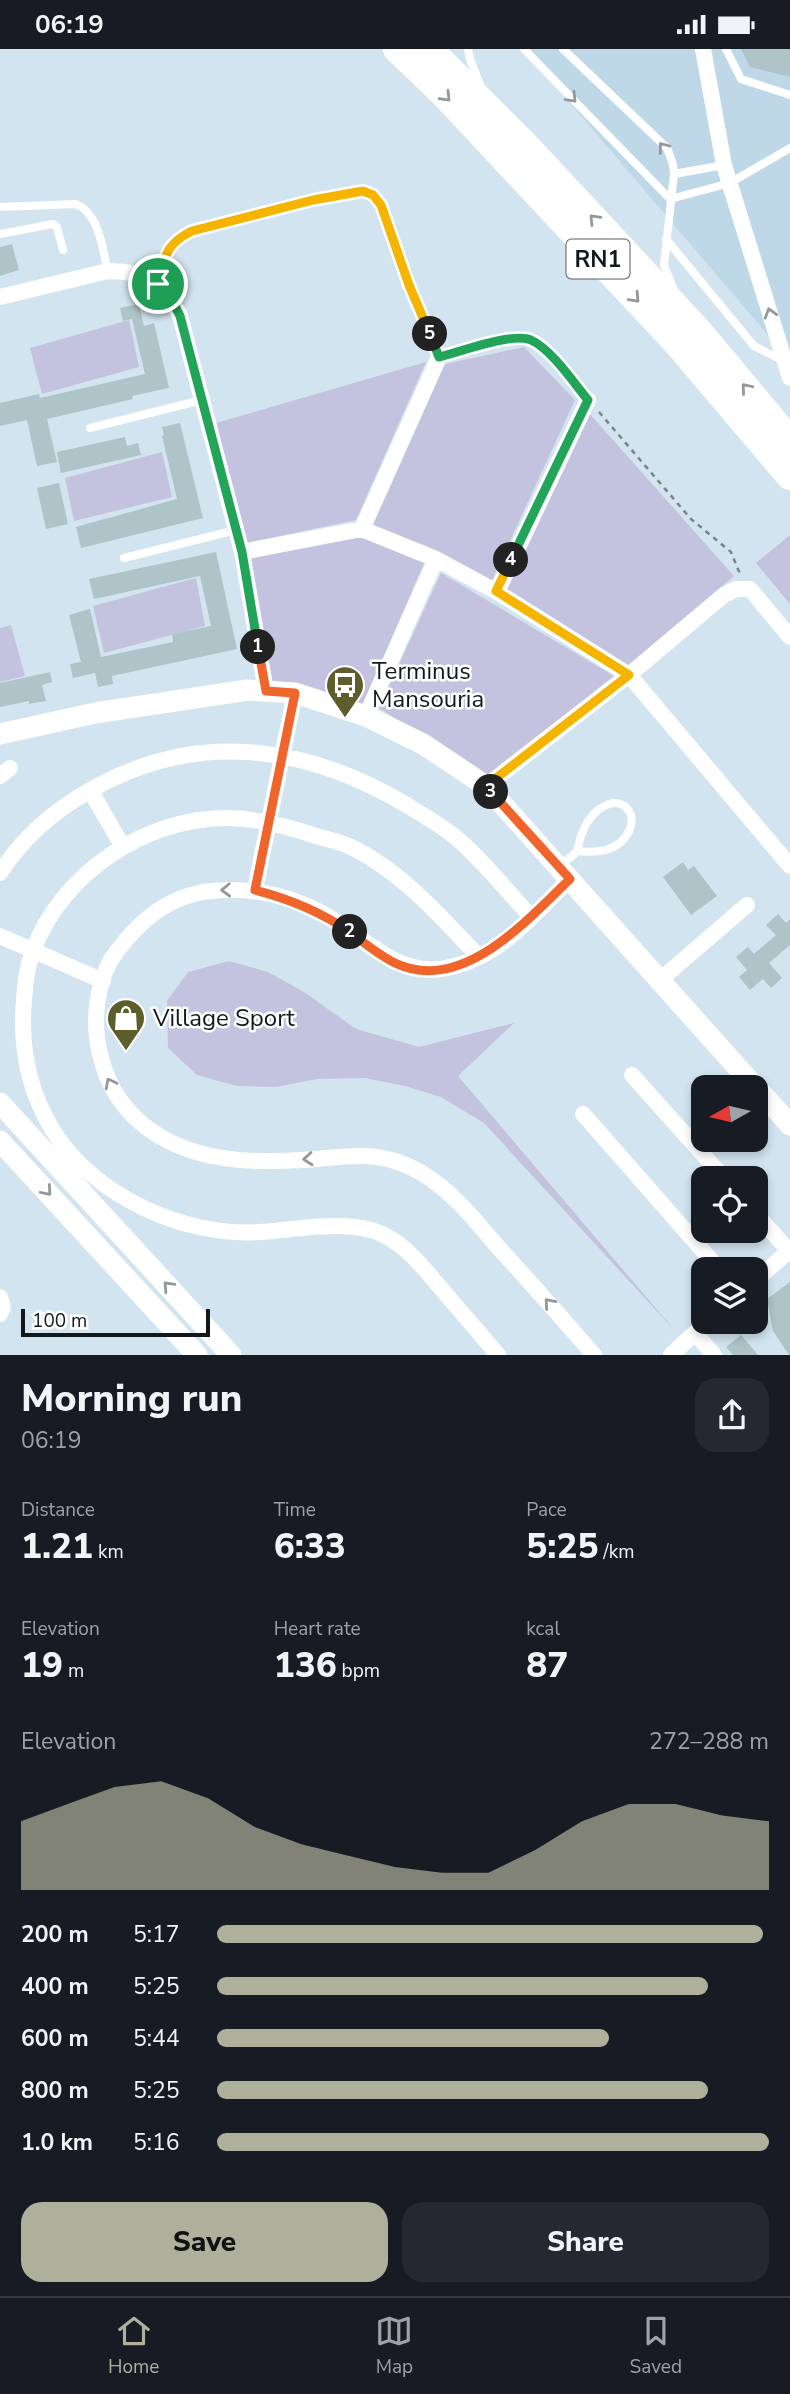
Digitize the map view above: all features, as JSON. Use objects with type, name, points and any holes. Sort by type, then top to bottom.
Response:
[{"type":"highway","name":"RN1","points":[[397,49],[444,94],[678,344],[790,476]]},
{"type":"highway","name":"RN1","points":[[429,49],[495,115],[694,327],[790,441]]},
{"type":"street","points":[[703,49],[724,165],[790,378]]},
{"type":"street","points":[[0,297],[108,271],[136,273],[158,284],[171,298],[180,316],[242,552],[266,691]]},
{"type":"street","points":[[362,529],[439,357]]},
{"type":"street","points":[[496,591],[588,400]]},
{"type":"street","points":[[242,552],[362,529],[436,559],[496,591],[629,675],[790,866]]},
{"type":"street","points":[[366,716],[436,559]]},
{"type":"street","points":[[486,786],[629,675],[724,595],[744,587],[750,589],[790,636]]},
{"type":"street","points":[[0,734],[95,713],[248,690],[295,693],[366,716],[423,744],[486,786],[745,1075]]},
{"type":"street","points":[[255,890],[295,693]]},
{"type":"street","points":[[0,873],[19,845],[42,823],[71,801],[121,773],[191,753],[242,750],[318,764],[382,791],[454,837],[531,917]]},
{"type":"street","points":[[90,790],[123,847]]},
{"type":"street","points":[[480,957],[427,902],[373,859],[353,848],[269,823],[227,818],[197,820],[166,828],[123,847],[84,876],[66,896],[50,918],[33,951],[25,982],[23,1047],[29,1079],[41,1111],[54,1133],[82,1164],[111,1190],[133,1204],[172,1220],[229,1232],[346,1227],[369,1230],[385,1236],[402,1248],[426,1272],[498,1355]]},
{"type":"street","points":[[565,873],[531,917],[501,944],[480,957],[440,968],[418,969],[397,964],[319,912],[291,899],[255,890],[220,890],[192,894],[152,912],[131,932],[111,958],[95,1018],[105,1076],[120,1102],[141,1124],[171,1143],[205,1155],[234,1160],[264,1162],[376,1155],[398,1160],[423,1173],[452,1195],[594,1355]]},
{"type":"street","points":[[660,979],[747,905]]},
{"type":"street","points":[[0,936],[103,981]]},
{"type":"street","points":[[632,1075],[713,1166]]},
{"type":"street","points":[[768,1100],[790,1125]]},
{"type":"street","points":[[0,1103],[231,1355]]},
{"type":"street","points":[[583,1114],[708,1257]]},
{"type":"street","points":[[0,1141],[197,1355]]},
{"type":"street","points":[[768,1227],[789,1250],[768,1269]]},
{"type":"street","points":[[0,1297],[3,1307],[0,1314]]},
{"type":"street","points":[[671,1355],[694,1334]]},
{"type":"street","points":[[696,1334],[714,1355]]},
{"type":"lane","points":[[468,49],[495,115]]},
{"type":"lane","points":[[524,49],[670,199]]},
{"type":"lane","points":[[563,49],[667,148],[674,174],[664,265],[694,327]]},
{"type":"lane","points":[[726,49],[741,79],[790,95]]},
{"type":"lane","points":[[670,199],[730,183],[790,148]]},
{"type":"lane","points":[[674,174],[724,165]]},
{"type":"lane","points":[[0,207],[76,204],[84,207],[95,221],[108,271]]},
{"type":"lane","points":[[0,234],[53,224],[57,227],[63,250]]},
{"type":"lane","points":[[666,239],[754,346],[785,362]]},
{"type":"lane","points":[[90,428],[202,400]]},
{"type":"lane","points":[[124,558],[236,530]]},
{"type":"lane","points":[[565,873],[587,822],[600,808],[616,803],[624,804],[632,819],[630,830],[621,841],[611,849],[600,852],[576,851]]},
{"type":"path","points":[[158,284],[168,248],[178,237],[192,231],[313,200],[363,191],[373,195],[381,205],[409,285],[439,357],[515,338],[530,339],[552,358],[691,519],[731,552],[744,587]]},
{"type":"shaded area","points":[[524,49],[790,49],[790,361]]},
{"type":"shaded area","points":[[129,320],[139,367],[42,394],[30,348]]},
{"type":"shaded area","points":[[524,347],[575,400],[491,582],[373,525],[445,364]]},
{"type":"shaded area","points":[[426,362],[356,520],[247,543],[216,423]]},
{"type":"shaded area","points":[[589,413],[734,576],[626,667],[506,590]]},
{"type":"shaded area","points":[[162,452],[172,497],[74,521],[65,478]]},
{"type":"shaded area","points":[[790,535],[790,604],[756,563]]},
{"type":"shaded area","points":[[360,537],[424,563],[363,705],[271,691],[249,551]]},
{"type":"shaded area","points":[[441,573],[614,676],[486,777],[379,708]]},
{"type":"shaded area","points":[[196,578],[205,626],[104,653],[93,606]]},
{"type":"shaded area","points":[[11,625],[25,676],[0,682],[0,628]]},
{"type":"shaded area","points":[[229,961],[268,972],[304,992],[356,1029],[419,1047],[514,1023],[458,1076],[676,1332],[484,1123],[441,1097],[365,1078],[317,1079],[276,1087],[237,1086],[197,1075],[168,1048],[167,1001],[188,972]]},
{"type":"building","points":[[741,49],[790,49],[790,77],[750,67]]},
{"type":"building","points":[[12,244],[19,270],[0,276],[0,247]]},
{"type":"building","points":[[139,304],[144,326],[154,323],[169,388],[47,419],[57,462],[37,466],[27,420],[0,426],[0,403],[39,394],[40,398],[145,374],[132,319],[123,321],[120,308]]},
{"type":"building","points":[[180,423],[203,518],[81,548],[76,527],[177,499],[162,427]]},
{"type":"building","points":[[125,437],[127,446],[138,443],[141,455],[61,473],[57,452]]},
{"type":"building","points":[[59,483],[68,524],[46,529],[37,488]]},
{"type":"building","points":[[216,552],[237,649],[112,676],[113,684],[98,687],[95,673],[73,678],[70,664],[81,662],[69,615],[90,609],[101,657],[173,642],[172,634],[211,626],[200,576],[94,599],[89,579]]},
{"type":"building","points":[[50,672],[52,682],[42,685],[46,701],[29,704],[29,701],[0,707],[0,683]]},
{"type":"building","points":[[683,862],[688,870],[694,866],[717,896],[691,915],[663,877]]},
{"type":"building","points":[[778,914],[786,923],[790,919],[790,945],[769,963],[782,978],[771,988],[763,979],[750,990],[739,977],[747,970],[736,957],[748,947],[754,954],[776,935],[766,925]]},
{"type":"building","points":[[790,1282],[790,1355],[773,1331],[768,1298]]},
{"type":"building","points":[[741,1335],[758,1355],[733,1355],[726,1347]]},
{"type":"place","name":"Terminus Mansouria","points":[[345,719]]},
{"type":"place","name":"Village Sport","points":[[126,1052]]},
{"type":"route","points":[[363,191],[373,195],[381,205],[409,285],[439,357],[515,338],[530,339],[552,358],[588,400],[496,591],[629,675],[486,786],[570,879],[501,944],[480,957],[447,968],[418,969],[397,964],[319,912],[291,899],[255,890],[295,693],[266,691],[242,552],[180,316],[171,298],[158,284],[168,248],[178,237],[313,200],[363,191]]}]
